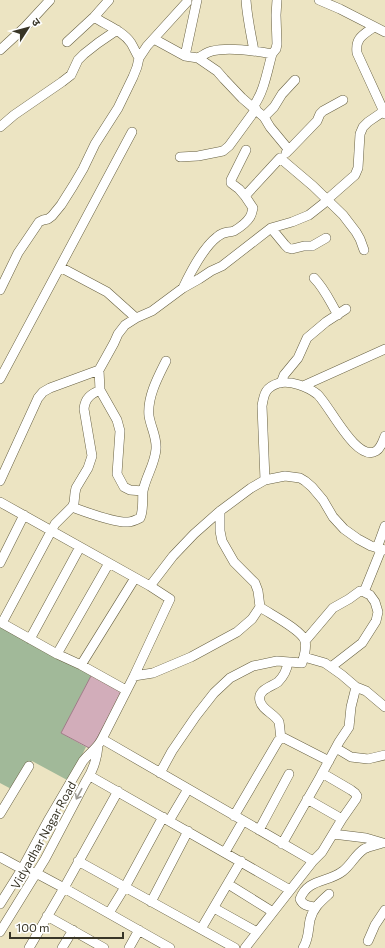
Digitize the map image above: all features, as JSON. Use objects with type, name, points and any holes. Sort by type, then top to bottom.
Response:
[{"type":"street","points":[[0,50],[25,27],[50,0]]},
{"type":"street","points":[[67,42],[94,18],[109,0]]},
{"type":"street","points":[[0,290],[18,253],[39,222],[52,216],[83,169],[95,144],[111,120],[123,97],[133,77],[139,58],[146,46],[187,2],[187,0]]},
{"type":"street","points":[[182,54],[197,0]]},
{"type":"street","points":[[246,0],[254,51]]},
{"type":"street","points":[[180,157],[198,156],[223,151],[229,146],[254,108],[265,80],[272,54],[276,49],[277,0]]},
{"type":"street","points":[[319,0],[385,32]]},
{"type":"street","points":[[94,18],[125,36],[139,58]]},
{"type":"street","points":[[143,491],[130,490],[124,487],[117,474],[120,431],[117,420],[100,390],[99,370],[118,334],[125,325],[152,311],[183,288],[222,266],[271,228],[309,215],[355,175],[358,168],[360,134],[363,127],[384,112],[357,53],[356,45],[360,37],[374,27]]},
{"type":"street","points":[[0,127],[14,115],[71,75],[78,60],[84,54],[117,30]]},
{"type":"street","points":[[154,39],[182,54],[198,58],[217,71],[242,98],[264,117],[270,127],[289,150]]},
{"type":"street","points":[[198,58],[211,51],[226,50],[254,51],[272,54]]},
{"type":"street","points":[[264,117],[274,107],[282,94],[295,80]]},
{"type":"street","points":[[245,196],[280,158],[317,122],[323,111],[343,100]]},
{"type":"street","points":[[0,379],[132,132]]},
{"type":"street","points":[[183,288],[188,275],[208,245],[223,232],[234,231],[251,216],[253,208],[239,189],[231,183],[231,180],[246,150]]},
{"type":"street","points":[[280,158],[313,186],[351,224],[360,239],[364,250]]},
{"type":"street","points":[[271,228],[285,245],[292,249],[312,246],[326,238]]},
{"type":"street","points":[[60,267],[107,292],[136,318]]},
{"type":"street","points":[[314,278],[325,291],[338,315]]},
{"type":"street","points":[[281,383],[284,375],[300,353],[307,338],[321,326],[346,309]]},
{"type":"street","points":[[303,386],[385,349]]},
{"type":"street","points":[[72,507],[123,522],[129,522],[140,518],[142,514],[143,491],[156,451],[155,436],[149,416],[149,405],[156,380],[166,361]]},
{"type":"street","points":[[0,481],[38,398],[43,392],[64,382],[99,370]]},
{"type":"street","points":[[266,480],[262,406],[264,394],[271,386],[281,383],[291,383],[303,386],[316,394],[324,402],[343,430],[357,447],[363,451],[370,453],[375,452],[380,448],[385,436]]},
{"type":"street","points":[[100,390],[92,394],[84,403],[92,456],[88,468],[74,493],[74,503],[72,507],[55,524],[1,623],[126,690]]},
{"type":"street","points":[[0,502],[150,586],[173,556],[194,534],[220,511],[251,488],[266,480],[285,476],[300,478],[312,487],[328,506],[333,517],[344,529],[358,539],[381,550]]},
{"type":"street","points":[[134,676],[153,673],[191,657],[237,632],[252,619],[260,607],[256,583],[234,562],[222,541],[220,531],[220,511]]},
{"type":"street","points":[[0,563],[24,516]]},
{"type":"street","points":[[364,592],[381,550],[385,526]]},
{"type":"street","points":[[30,639],[80,547]]},
{"type":"street","points":[[57,654],[109,563]]},
{"type":"street","points":[[81,665],[135,578]]},
{"type":"street","name":"Vidyadhar Nagar Road","points":[[0,932],[45,859],[90,776],[97,760],[100,743],[134,676],[170,599],[150,586]]},
{"type":"street","points":[[305,641],[333,608],[345,602],[360,591],[370,595],[375,602],[381,620],[362,643],[331,667]]},
{"type":"street","points":[[160,773],[172,751],[196,716],[214,693],[230,678],[253,666],[277,662],[302,663],[306,653],[305,641],[300,634],[260,607]]},
{"type":"street","points":[[304,657],[325,663],[384,704]]},
{"type":"street","points":[[234,816],[281,738],[278,720],[262,705],[260,696],[264,690],[284,675],[287,670],[288,662]]},
{"type":"street","points":[[282,844],[349,727],[351,707],[356,686]]},
{"type":"street","points":[[281,738],[284,738],[329,761]]},
{"type":"street","points":[[100,743],[160,773],[313,861]]},
{"type":"street","name":"Vidyadhar Nagar Road","points":[[0,904],[22,869],[49,818],[83,761],[100,743]]},
{"type":"street","points":[[336,748],[351,757],[368,759],[385,755]]},
{"type":"street","points":[[0,814],[29,766]]},
{"type":"street","points":[[245,948],[313,861],[322,852],[356,799],[355,793],[322,773]]},
{"type":"street","points":[[259,830],[289,774]]},
{"type":"street","points":[[90,776],[290,890]]},
{"type":"street","points":[[109,913],[166,819],[188,789]]},
{"type":"street","points":[[29,948],[118,791]]},
{"type":"street","points":[[308,799],[342,819]]},
{"type":"street","points":[[225,852],[243,821]]},
{"type":"street","points":[[151,902],[188,831]]},
{"type":"street","points":[[333,834],[366,838],[384,844]]},
{"type":"street","points":[[315,907],[305,905],[300,900],[308,887],[316,882],[342,872],[358,854],[366,848],[384,844]]},
{"type":"street","points":[[0,857],[22,869],[36,873],[170,948]]},
{"type":"street","points":[[78,861],[235,948]]},
{"type":"street","points":[[201,929],[241,861]]},
{"type":"street","points":[[228,884],[273,912]]},
{"type":"street","points":[[303,948],[307,939],[310,921],[315,907],[329,894]]},
{"type":"street","points":[[214,908],[257,932]]},
{"type":"street","points":[[368,941],[375,925],[385,910]]},
{"type":"street","points":[[47,916],[104,948]]},
{"type":"street","points":[[62,948],[73,930]]},
{"type":"street","points":[[128,948],[139,930]]},
{"type":"green space","points":[[0,625],[92,674],[61,733],[86,747],[69,781],[32,761],[15,791],[0,783]]},
{"type":"building","points":[[92,674],[123,691],[91,749],[61,733]]}]
